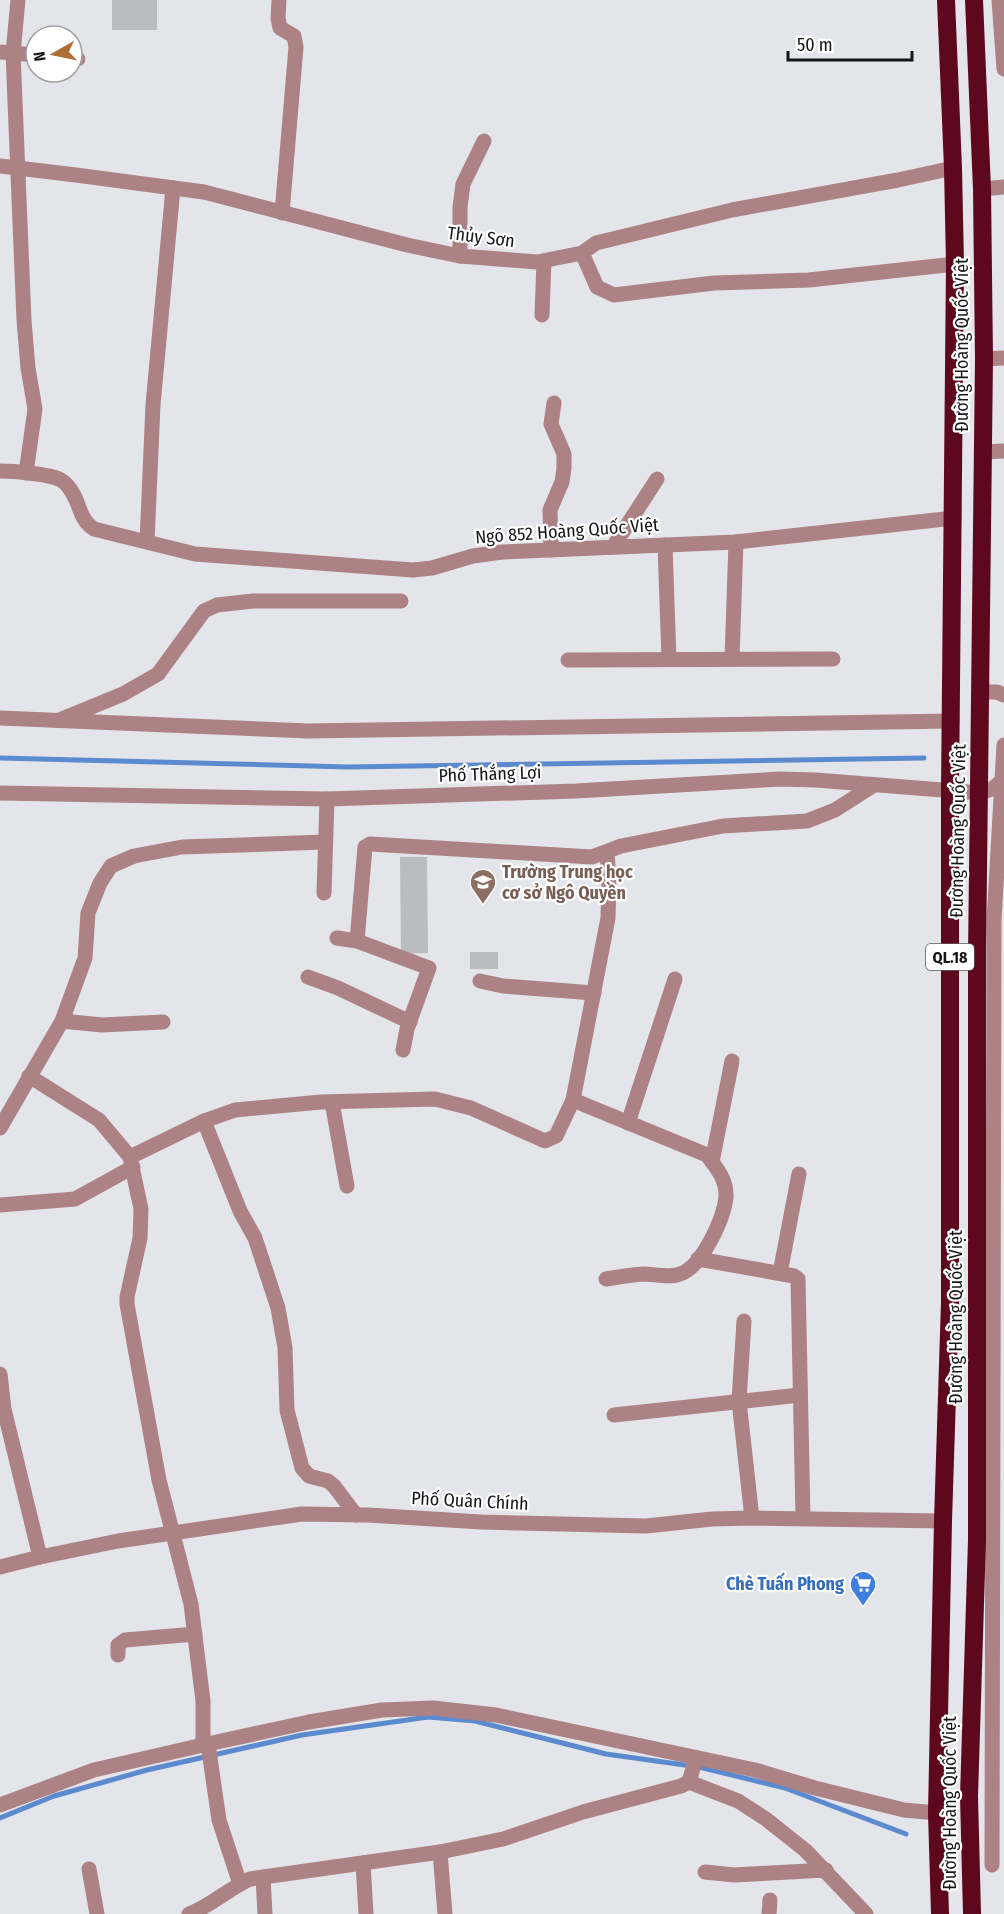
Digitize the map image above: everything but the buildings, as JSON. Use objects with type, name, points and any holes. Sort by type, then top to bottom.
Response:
[{"type":"highway","name":"Đường Hoàng Quốc Việt","points":[[940,1914],[937,1813],[950,1290],[950,790],[955,264],[946,0]]},
{"type":"highway","name":"Đường Hoàng Quốc Việt","points":[[972,1914],[969,1869],[969,1796],[991,1538],[992,955],[980,793],[984,359],[982,189],[974,0]]},
{"type":"street","points":[[18,0],[6,52],[18,168],[24,320],[28,368],[35,409],[26,473]]},
{"type":"street","points":[[279,0],[280,28],[294,36],[296,47],[282,213]]},
{"type":"street","points":[[999,0],[1004,69]]},
{"type":"street","points":[[6,52],[24,54]]},
{"type":"street","points":[[460,256],[460,207],[463,184],[484,141]]},
{"type":"street","name":"Thủy Sơn","points":[[0,166],[204,192],[460,256],[544,261],[582,253],[596,243],[732,210],[953,168]]},
{"type":"street","points":[[982,189],[1004,187]]},
{"type":"street","points":[[147,542],[153,405],[172,188]]},
{"type":"street","points":[[582,253],[597,287],[614,296],[714,283],[809,280],[955,264]]},
{"type":"street","points":[[542,315],[544,261]]},
{"type":"street","points":[[984,359],[1004,358]]},
{"type":"street","points":[[551,550],[550,510],[562,482],[564,468],[564,454],[551,424],[554,403]]},
{"type":"street","points":[[983,452],[1004,451]]},
{"type":"street","name":"Ngõ 852 Hoàng Quốc Việt","points":[[0,471],[59,479],[69,487],[83,518],[94,529],[195,554],[413,570],[432,568],[473,556],[551,550],[736,542],[954,518]]},
{"type":"street","points":[[613,547],[657,479]]},
{"type":"street","points":[[732,659],[736,542]]},
{"type":"street","points":[[665,544],[669,659]]},
{"type":"street","points":[[57,721],[123,694],[158,674],[204,611],[217,605],[253,601],[401,601]]},
{"type":"street","points":[[568,660],[833,659]]},
{"type":"street","points":[[981,692],[998,692],[1004,695]]},
{"type":"street","points":[[0,718],[308,731],[952,721]]},
{"type":"street","points":[[992,955],[1004,745]]},
{"type":"street","name":"Phố Thắng Lợi","points":[[0,793],[327,799],[576,791],[780,779],[980,793]]},
{"type":"street","points":[[980,793],[992,789],[1003,780]]},
{"type":"street","points":[[357,941],[365,847],[370,844],[592,857],[621,846],[723,826],[807,821],[835,810],[874,785]]},
{"type":"street","points":[[324,893],[327,799]]},
{"type":"street","points":[[0,1128],[62,1021],[85,958],[88,913],[100,883],[111,866],[134,856],[182,848],[325,842]]},
{"type":"street","points":[[0,1205],[75,1199],[131,1162],[204,1121],[235,1110],[332,1102],[435,1099],[471,1108],[545,1141],[556,1136],[573,1100],[608,918],[607,853]]},
{"type":"street","points":[[337,938],[357,941],[429,968],[403,1050]]},
{"type":"street","points":[[308,977],[338,988],[410,1022]]},
{"type":"street","points":[[628,1123],[675,979]]},
{"type":"street","points":[[480,981],[503,986],[594,993]]},
{"type":"street","points":[[62,1021],[102,1025],[163,1022]]},
{"type":"street","points":[[712,1162],[732,1061]]},
{"type":"street","points":[[29,1076],[99,1120],[131,1162],[141,1209],[140,1238],[127,1297],[159,1480],[191,1604],[208,1750],[219,1820],[240,1884]]},
{"type":"street","points":[[573,1100],[707,1155],[719,1170],[726,1196],[720,1220],[708,1244],[698,1259],[680,1275],[642,1274],[606,1279]]},
{"type":"street","points":[[332,1102],[347,1186]]},
{"type":"street","points":[[204,1121],[240,1211],[255,1238],[278,1308],[285,1348],[287,1410],[302,1468],[309,1476],[328,1481],[334,1486],[356,1515]]},
{"type":"street","points":[[780,1273],[799,1174]]},
{"type":"street","points":[[698,1259],[780,1273],[798,1279],[803,1518]]},
{"type":"street","points":[[744,1321],[739,1401],[752,1518]]},
{"type":"street","points":[[0,1374],[4,1409],[39,1557]]},
{"type":"street","points":[[614,1415],[800,1395]]},
{"type":"street","name":"Phố Quân Chính","points":[[0,1567],[39,1557],[174,1532],[302,1514],[646,1526],[712,1519],[752,1518],[943,1521]]},
{"type":"street","points":[[969,1869],[998,1864],[991,1538]]},
{"type":"street","points":[[118,1655],[118,1645],[125,1640],[195,1634]]},
{"type":"street","points":[[0,1805],[94,1770],[208,1750],[309,1722],[382,1710],[433,1708],[496,1715],[693,1768],[755,1770],[814,1788],[904,1810],[937,1813]]},
{"type":"street","points":[[189,1914],[201,1910],[240,1884],[263,1877],[440,1852],[503,1839],[582,1812],[681,1786],[693,1768]]},
{"type":"street","points":[[693,1768],[805,1850],[866,1914]]},
{"type":"street","points":[[969,1796],[998,1798]]},
{"type":"street","points":[[440,1852],[445,1914]]},
{"type":"street","points":[[363,1863],[366,1914]]},
{"type":"street","points":[[89,1869],[97,1914]]},
{"type":"street","points":[[705,1872],[734,1875],[826,1870]]},
{"type":"street","points":[[263,1877],[265,1914]]},
{"type":"waterway","points":[[0,758],[348,767],[924,758]]},
{"type":"waterway","points":[[0,1818],[54,1796],[147,1770],[302,1735],[428,1717],[475,1721],[606,1754],[699,1767],[785,1788],[906,1834]]},
{"type":"place","name":"Trường Trung học cơ sở Ngô Quyền","points":[[483,905]]},
{"type":"place","name":"Chè Tuấn Phong","points":[[863,1607]]}]
